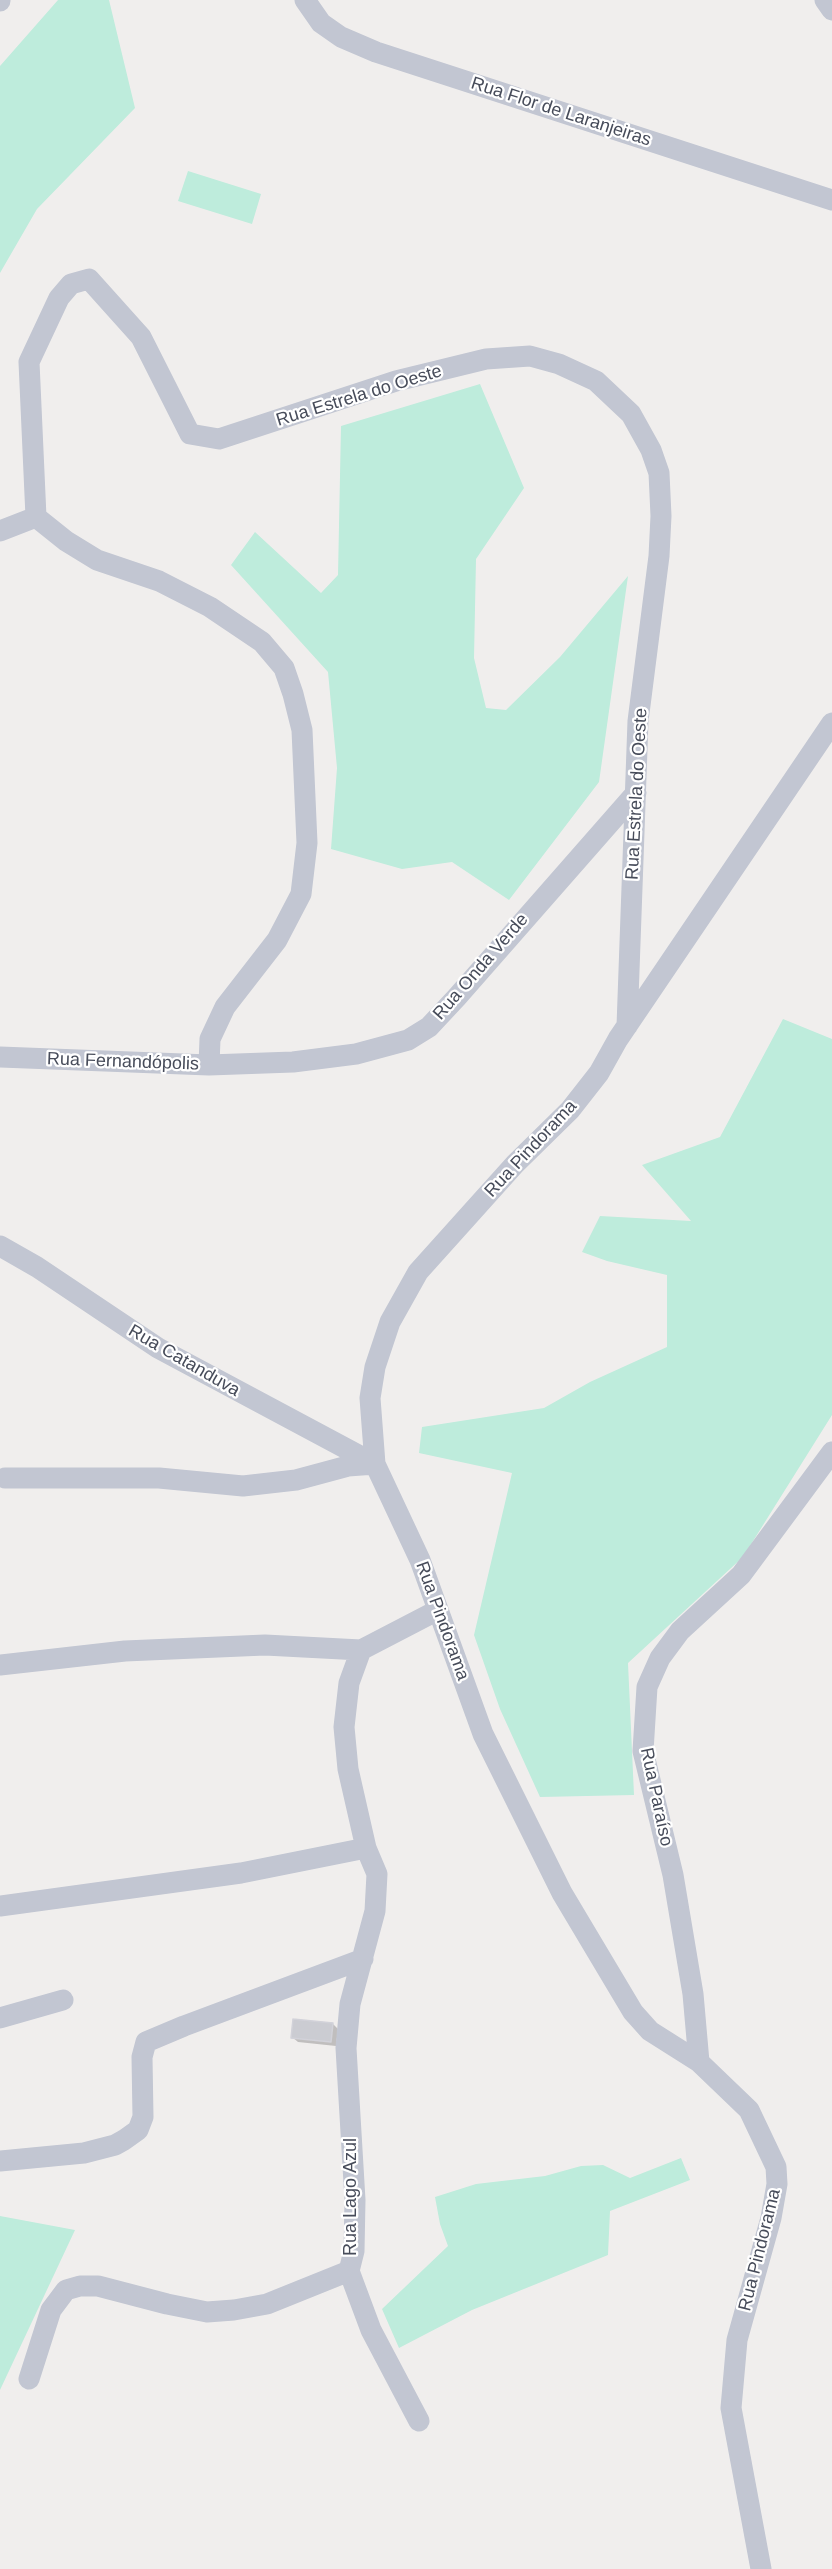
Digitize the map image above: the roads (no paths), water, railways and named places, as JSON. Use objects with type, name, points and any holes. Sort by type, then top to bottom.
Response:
[{"type":"street","name":"Rua Flor de Laranjeiras","points":[[305,0],[321,23],[341,37],[375,52],[832,200]]},
{"type":"street","points":[[825,0],[832,10]]},
{"type":"street","name":"Rua Estrela do Oeste","points":[[36,517],[29,362],[60,298],[71,284],[89,279],[141,337],[190,434],[219,439],[396,381],[486,359],[530,356],[559,364],[596,381],[631,414],[651,450],[658,473],[662,516],[638,721],[627,1026]]},
{"type":"street","points":[[0,531],[36,517]]},
{"type":"street","name":"Rua Fernandópolis","points":[[0,1057],[209,1065],[210,1039],[225,1007],[277,940],[301,894],[307,843],[302,730],[284,668],[262,642],[200,602],[159,581],[97,560],[66,541],[36,517]]},
{"type":"street","name":"Rua Pindorama","points":[[761,2569],[731,2408],[737,2340],[771,2218],[777,2184],[776,2167],[749,2110],[699,2062],[650,2031],[633,2012],[562,1893],[483,1734],[420,1560],[375,1464],[370,1398],[375,1367],[390,1322],[418,1272],[515,1164],[570,1110],[599,1073],[627,1026],[832,723]]},
{"type":"street","name":"Rua Onda Verde","points":[[209,1065],[293,1062],[356,1054],[408,1040],[429,1027],[636,793]]},
{"type":"street","name":"Rua Catanduva","points":[[0,1246],[37,1267],[158,1348],[375,1464]]},
{"type":"street","name":"Rua Paraíso","points":[[699,2062],[693,1994],[673,1875],[643,1751],[647,1687],[660,1658],[680,1631],[741,1575],[832,1452]]},
{"type":"street","points":[[5,1478],[159,1478],[243,1486],[296,1480],[348,1466],[375,1464]]},
{"type":"street","points":[[0,1665],[125,1652],[265,1645],[361,1650],[438,1610]]},
{"type":"street","name":"Rua Lago Azul","points":[[361,1650],[349,1683],[344,1727],[348,1769],[366,1848],[377,1874],[375,1911],[350,2004],[346,2048],[355,2200],[354,2251],[350,2271],[371,2330],[419,2421]]},
{"type":"street","points":[[0,1906],[242,1873],[366,1848]]},
{"type":"street","points":[[110,2159],[128,2154],[135,2148],[143,2116],[142,2057],[146,2042],[363,1959]]},
{"type":"street","points":[[0,2019],[63,2000]]},
{"type":"street","points":[[0,2161],[84,2153],[115,2145],[138,2130]]},
{"type":"street","points":[[29,2379],[51,2310],[66,2290],[80,2286],[98,2286],[167,2304],[216,2311],[267,2304],[350,2271]]}]
